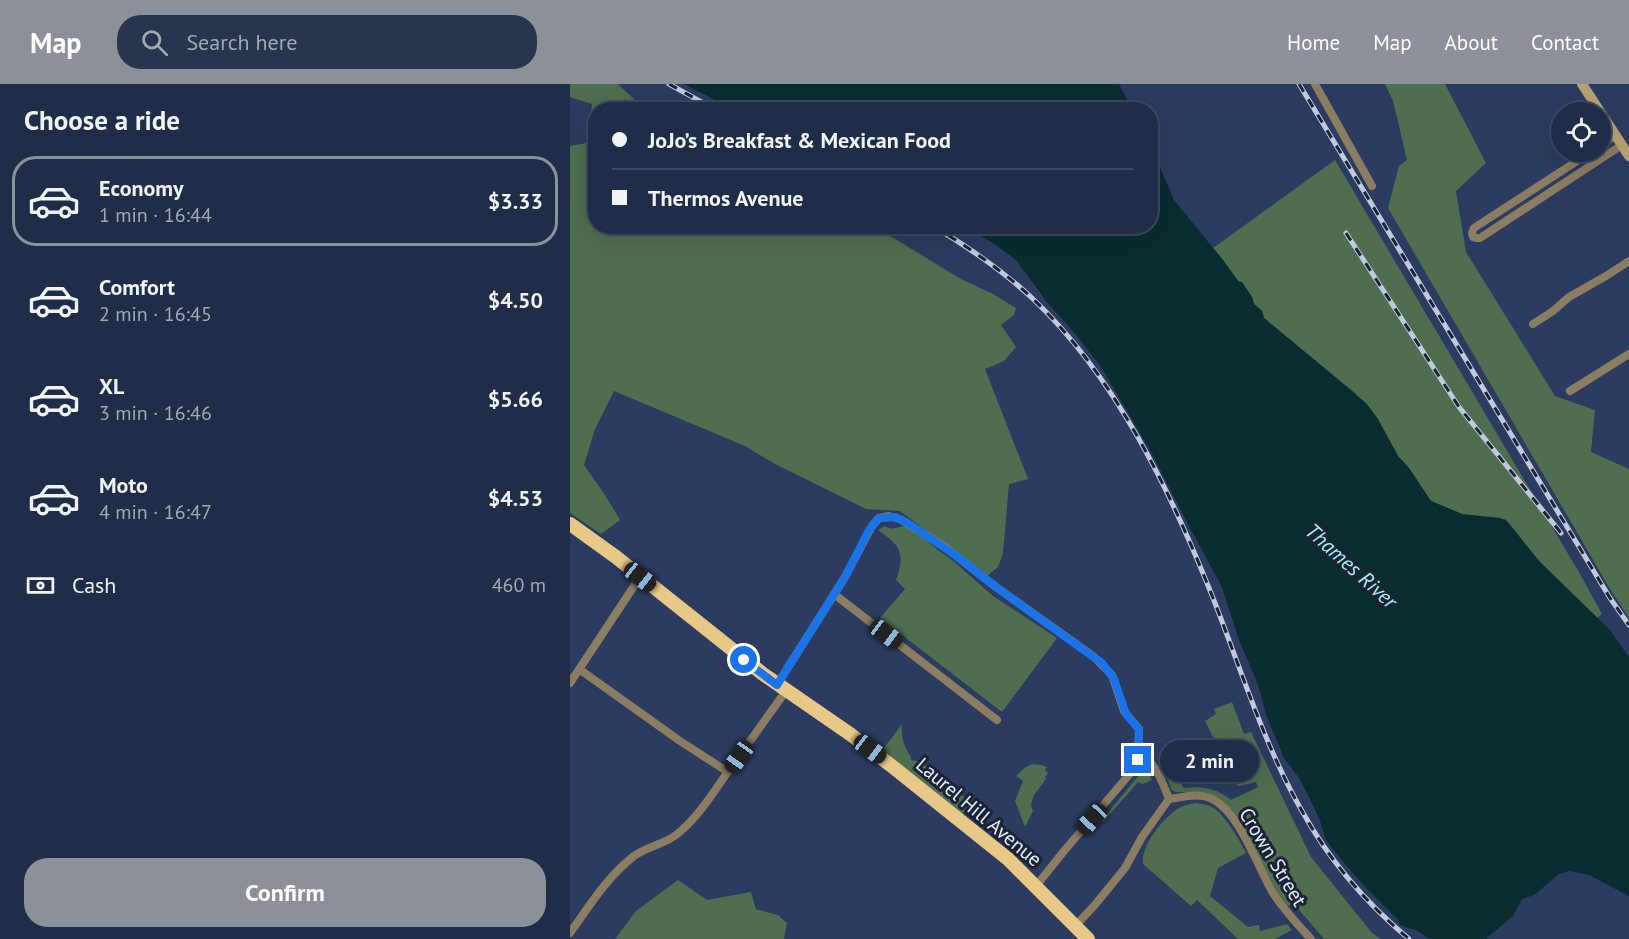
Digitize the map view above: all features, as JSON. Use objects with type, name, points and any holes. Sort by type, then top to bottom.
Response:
[{"type":"highway","name":"Laurel Hill Avenue","points":[[570,524],[781,688],[888,762],[996,850],[1036,886],[1088,939]]},
{"type":"main road","points":[[1582,84],[1629,156]]},
{"type":"street","points":[[1315,84],[1372,186]]},
{"type":"street","points":[[1611,138],[1616,135]]},
{"type":"street","points":[[1611,152],[1622,145]]},
{"type":"street","points":[[1576,162],[1474,228],[1472,235],[1480,238],[1596,162]]},
{"type":"street","points":[[1533,324],[1569,297],[1629,261]]},
{"type":"street","points":[[1570,391],[1629,354]]},
{"type":"street","points":[[570,933],[609,878],[637,855],[668,841],[682,831],[699,812],[728,772],[781,688],[861,544],[875,522],[879,518],[886,517],[900,519],[954,554],[1102,663],[1114,679],[1126,714],[1139,729],[1138,760],[1134,769],[1036,886]]},
{"type":"street","points":[[570,683],[640,577]]},
{"type":"street","points":[[834,594],[996,720]]},
{"type":"street","points":[[579,669],[728,772]]},
{"type":"street","points":[[1075,926],[1125,868],[1142,837],[1169,799],[1153,765],[1139,752]]},
{"type":"street","name":"Crown Street","points":[[1169,799],[1202,796],[1220,804],[1236,823],[1292,920],[1311,939]]},
{"type":"green space","points":[[570,84],[618,84],[639,102],[588,103],[570,97]]},
{"type":"green space","points":[[1385,84],[1445,84],[1486,163],[1456,191],[1466,252],[1555,396],[1595,410],[1591,452],[1629,469],[1629,618],[1388,208],[1399,166],[1407,160],[1393,101]]},
{"type":"green space","points":[[588,135],[588,234],[884,234],[959,278],[1016,308],[1014,315],[1001,325],[1016,347],[1004,361],[985,369],[1028,479],[1009,484],[1003,553],[998,567],[987,576],[900,511],[866,509],[775,464],[745,446],[614,391],[595,429],[584,465],[620,520],[601,534],[570,513],[570,146],[587,143]]},
{"type":"green space","points":[[1335,160],[1580,574],[1602,614],[1597,618],[1539,561],[1508,522],[1462,514],[1431,501],[1355,393],[1264,318],[1252,297],[1213,248]]},
{"type":"green space","points":[[885,526],[892,528],[904,526],[919,534],[993,596],[1057,638],[1002,712],[880,618],[905,589],[896,580],[900,563],[899,551],[892,540],[878,530]]},
{"type":"green space","points":[[1232,702],[1244,734],[1251,732],[1311,857],[1372,933],[1381,939],[1324,939],[1294,904],[1288,906],[1279,896],[1243,828],[1201,792],[1175,792],[1171,789],[1161,758],[1171,748],[1183,788],[1209,789],[1231,800],[1258,787],[1256,782],[1239,786],[1224,777],[1222,773],[1224,771],[1217,760],[1227,755],[1244,756],[1245,744],[1230,743],[1219,749],[1205,721],[1216,714],[1214,709]]},
{"type":"green space","points":[[902,724],[904,742],[911,760],[927,767],[958,794],[976,798],[961,815],[881,752]]},
{"type":"green space","points":[[1032,764],[1047,767],[1045,770],[1048,773],[1034,795],[1031,805],[1033,811],[1025,827],[1015,801],[1023,781],[1016,776]]},
{"type":"green space","points":[[1145,768],[1152,780],[1143,784],[1138,782],[1103,822],[1102,820]]},
{"type":"green space","points":[[1195,803],[1214,808],[1232,829],[1246,853],[1218,868],[1210,896],[1248,927],[1259,925],[1260,931],[1287,924],[1292,930],[1275,939],[1238,939],[1197,900],[1191,906],[1143,864],[1145,849],[1159,826],[1177,809]]},
{"type":"green space","points":[[678,880],[707,900],[751,892],[756,909],[778,915],[787,923],[784,939],[615,939],[636,911]]},
{"type":"water","points":[[684,84],[1119,84],[1128,102],[719,102]]},
{"type":"water","name":"Thames River","points":[[1158,162],[1174,200],[1238,281],[1242,282],[1254,304],[1262,311],[1264,318],[1366,403],[1378,419],[1398,456],[1431,501],[1462,514],[1506,520],[1539,561],[1610,630],[1629,657],[1629,896],[1589,875],[1570,871],[1559,874],[1534,895],[1522,899],[1513,916],[1486,939],[1429,939],[1418,931],[1400,925],[1326,840],[1309,797],[1299,778],[1284,758],[1265,712],[1257,682],[1239,640],[1222,587],[1151,452],[1103,370],[1016,260],[977,234],[1158,234]]},
{"type":"railway","points":[[669,84],[702,102]]},
{"type":"railway","points":[[1299,84],[1610,598],[1629,625]]},
{"type":"railway","points":[[1346,233],[1459,407],[1561,533]]},
{"type":"railway","points":[[946,234],[984,259],[1032,298],[1090,363],[1115,400],[1159,477],[1197,558],[1254,706],[1288,786],[1336,864],[1363,896],[1409,939]]},
{"type":"route","points":[[744,660],[777,685],[845,577],[872,526],[879,518],[895,517],[945,548],[1102,663],[1114,679],[1126,714],[1139,729],[1138,760]]}]
